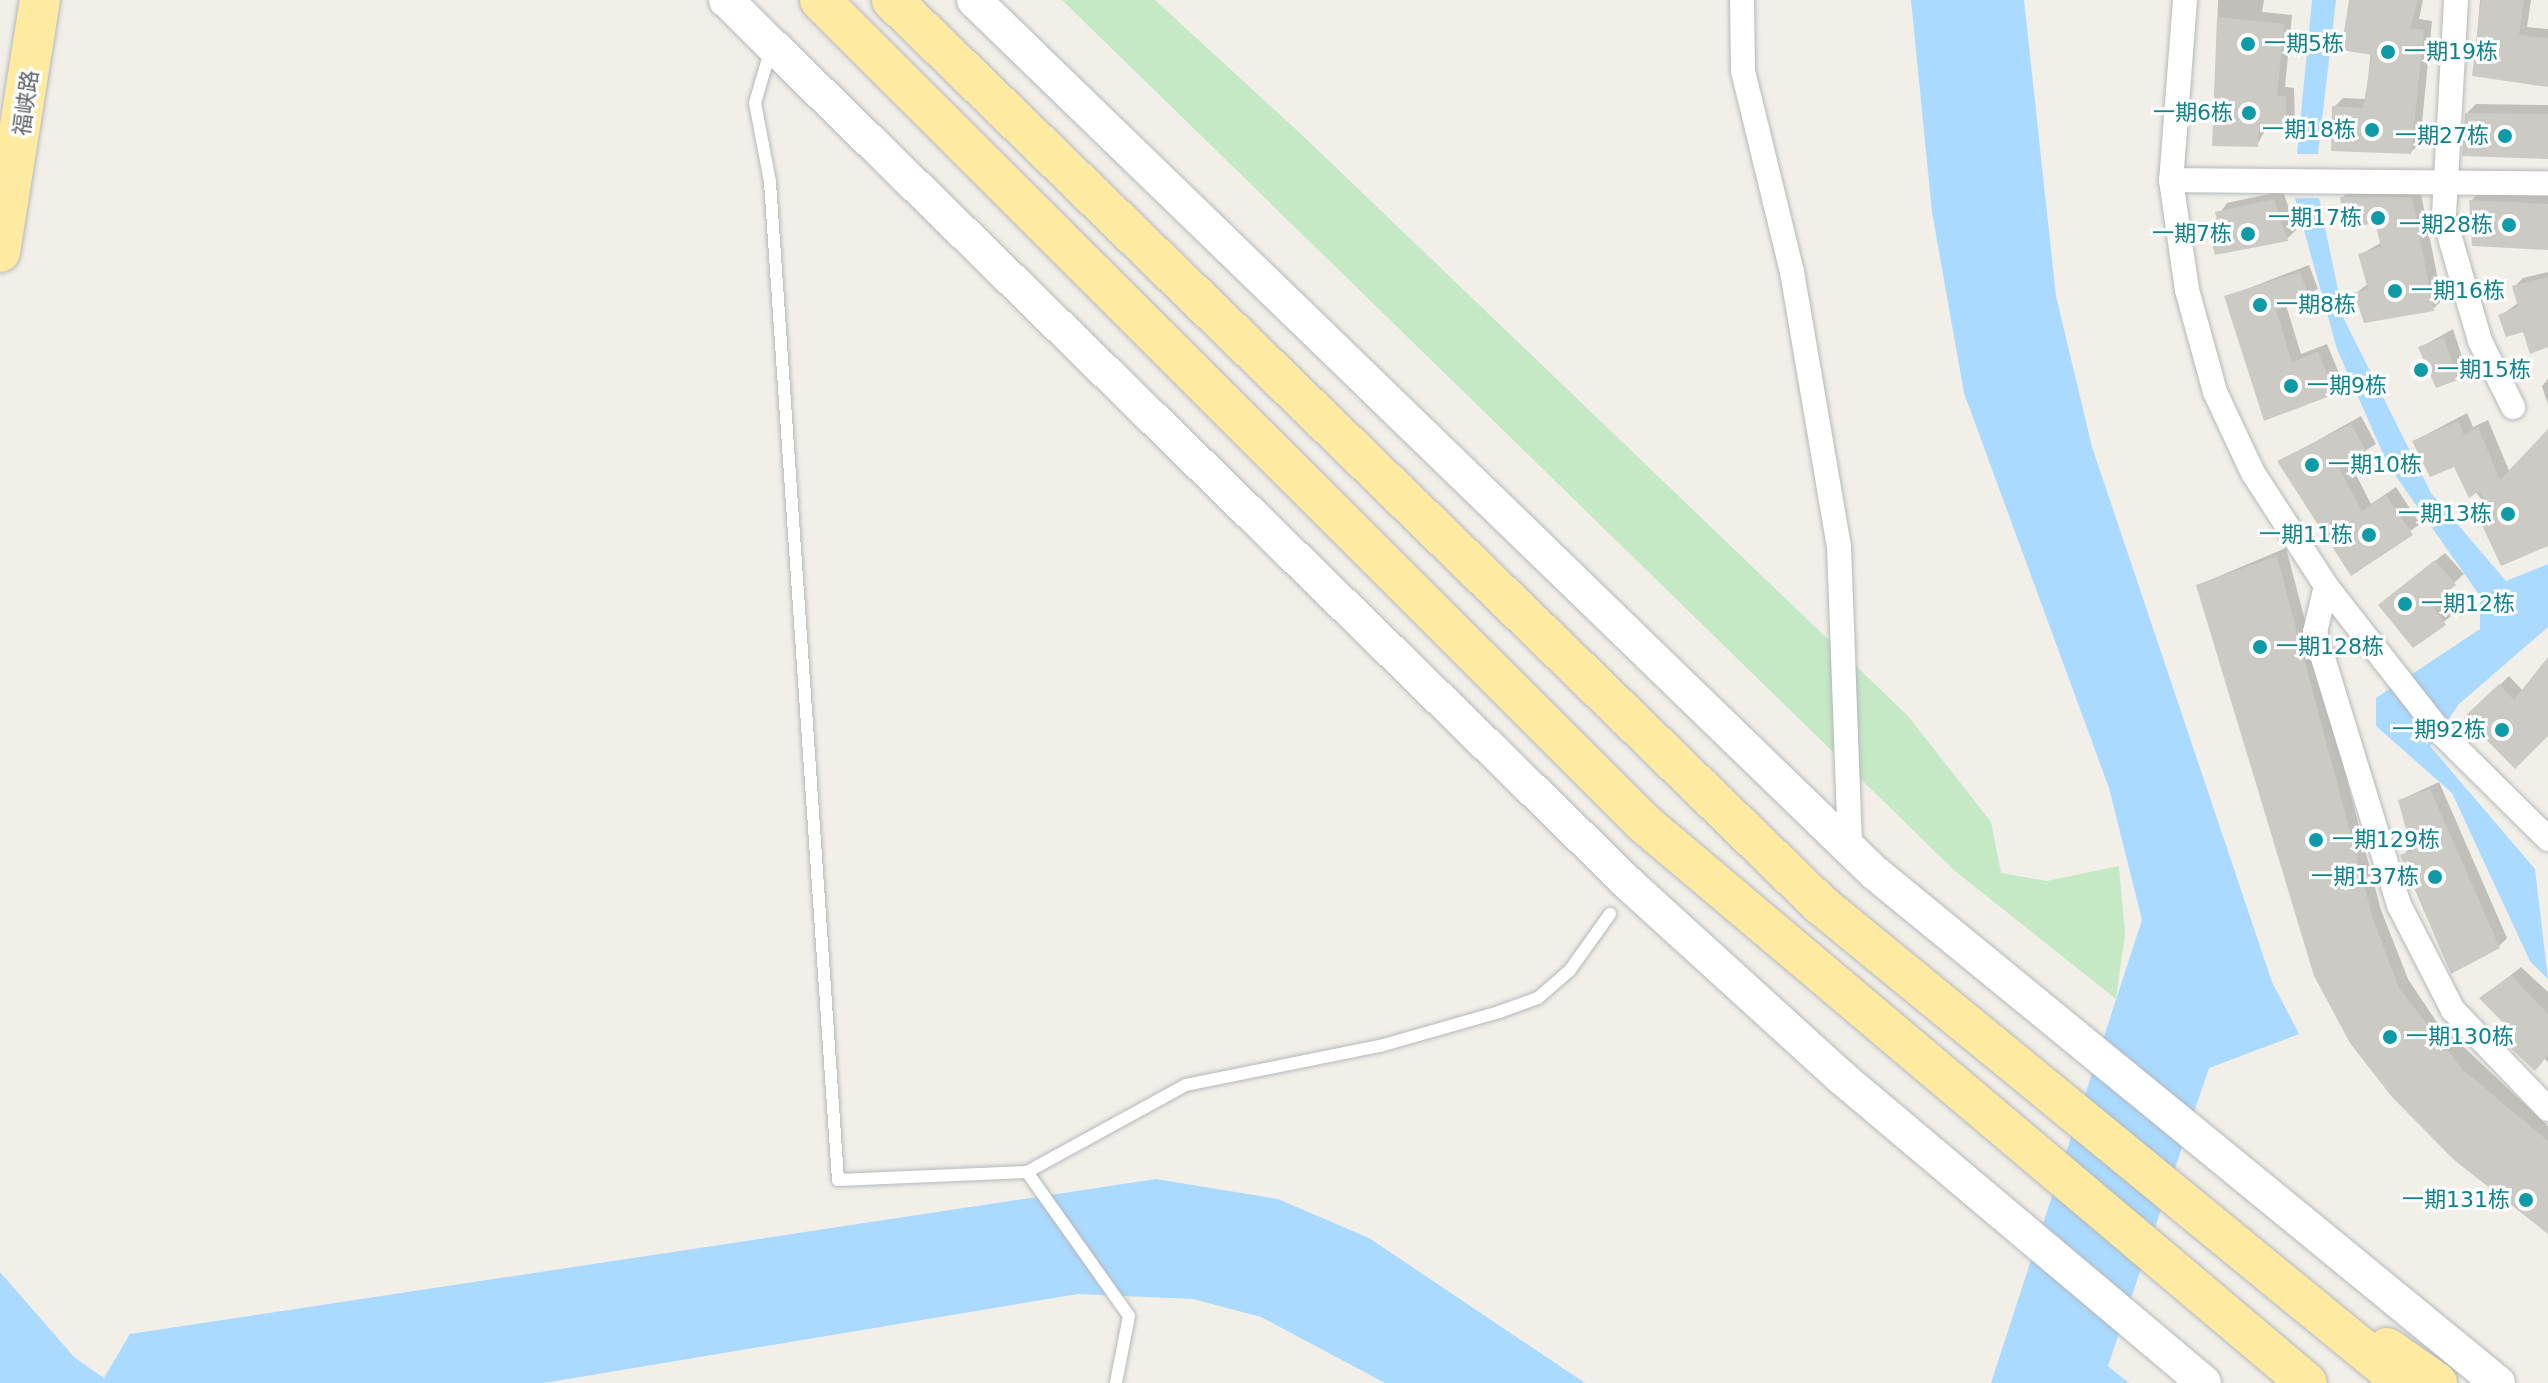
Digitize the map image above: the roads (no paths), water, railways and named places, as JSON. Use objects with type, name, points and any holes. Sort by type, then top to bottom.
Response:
[{"type":"highway","name":"福峡路","points":[[0,252],[40,0]]},
{"type":"highway","points":[[820,0],[1645,824],[2035,1159],[2235,1327],[2307,1383]]},
{"type":"highway","points":[[892,0],[1694,786],[2072,1116],[2404,1383]]},
{"type":"highway","points":[[2171,1197],[2437,1383]]},
{"type":"highway","points":[[2235,1327],[2285,1383]]},
{"type":"main road","points":[[726,0],[1630,885],[2030,1239],[2204,1383]]},
{"type":"main road","points":[[974,0],[1850,850],[2192,1139],[2498,1383]]},
{"type":"street","points":[[1742,0],[1743,71],[1792,272],[1839,546],[1850,850]]},
{"type":"street","points":[[2185,0],[2171,180],[2187,290],[2215,392],[2253,473],[2326,586],[2391,673],[2443,735],[2546,834]]},
{"type":"street","points":[[2456,0],[2441,182],[2480,341],[2513,407]]},
{"type":"street","points":[[2171,180],[2548,183]]},
{"type":"street","points":[[2326,586],[2315,632],[2399,905],[2453,1010],[2548,1109]]},
{"type":"lane","points":[[772,45],[755,103],[770,182],[838,1180],[1027,1172],[1186,1085],[1380,1046],[1538,998],[1570,970],[1610,914]]},
{"type":"lane","points":[[1027,1172],[1036,1189],[1129,1316],[1116,1383]]},
{"type":"water","points":[[1911,0],[2024,0],[2056,296],[2092,447],[2272,982],[2299,1034],[2209,1068],[2108,1366],[2129,1383],[1991,1383],[2142,920],[2109,788],[1964,393],[1932,212]]},
{"type":"water","points":[[2312,0],[2336,0],[2318,154],[2297,154]]},
{"type":"water","points":[[2295,198],[2319,198],[2344,319],[2431,493],[2506,581],[2548,564],[2548,627],[2459,704],[2430,746],[2535,869],[2548,979],[2530,961],[2452,793],[2376,726],[2376,698],[2480,629],[2480,596],[2388,465],[2337,349]]},
{"type":"water","points":[[1156,1179],[1278,1199],[1369,1238],[1585,1383],[1385,1383],[1261,1317],[1193,1299],[1078,1294],[544,1383],[0,1383],[0,1272],[75,1358],[104,1378],[130,1334]]},
{"type":"place","name":"一期5栋","points":[[2248,44]]},
{"type":"place","name":"一期19栋","points":[[2388,52]]},
{"type":"place","name":"一期6栋","points":[[2249,113]]},
{"type":"place","name":"一期18栋","points":[[2372,130]]},
{"type":"place","name":"一期27栋","points":[[2505,136]]},
{"type":"place","name":"一期17栋","points":[[2378,218]]},
{"type":"place","name":"一期28栋","points":[[2509,225]]},
{"type":"place","name":"一期7栋","points":[[2248,234]]},
{"type":"place","name":"一期16栋","points":[[2395,291]]},
{"type":"place","name":"一期8栋","points":[[2260,305]]},
{"type":"place","name":"一期15栋","points":[[2421,370]]},
{"type":"place","name":"一期9栋","points":[[2291,386]]},
{"type":"place","name":"一期10栋","points":[[2312,465]]},
{"type":"place","name":"一期13栋","points":[[2508,514]]},
{"type":"place","name":"一期11栋","points":[[2369,535]]},
{"type":"place","name":"一期12栋","points":[[2405,604]]},
{"type":"place","name":"一期128栋","points":[[2260,647]]},
{"type":"place","name":"一期92栋","points":[[2502,730]]},
{"type":"place","name":"一期129栋","points":[[2316,840]]},
{"type":"place","name":"一期137栋","points":[[2435,877]]},
{"type":"place","name":"一期130栋","points":[[2390,1037]]},
{"type":"place","name":"一期131栋","points":[[2526,1200]]}]
